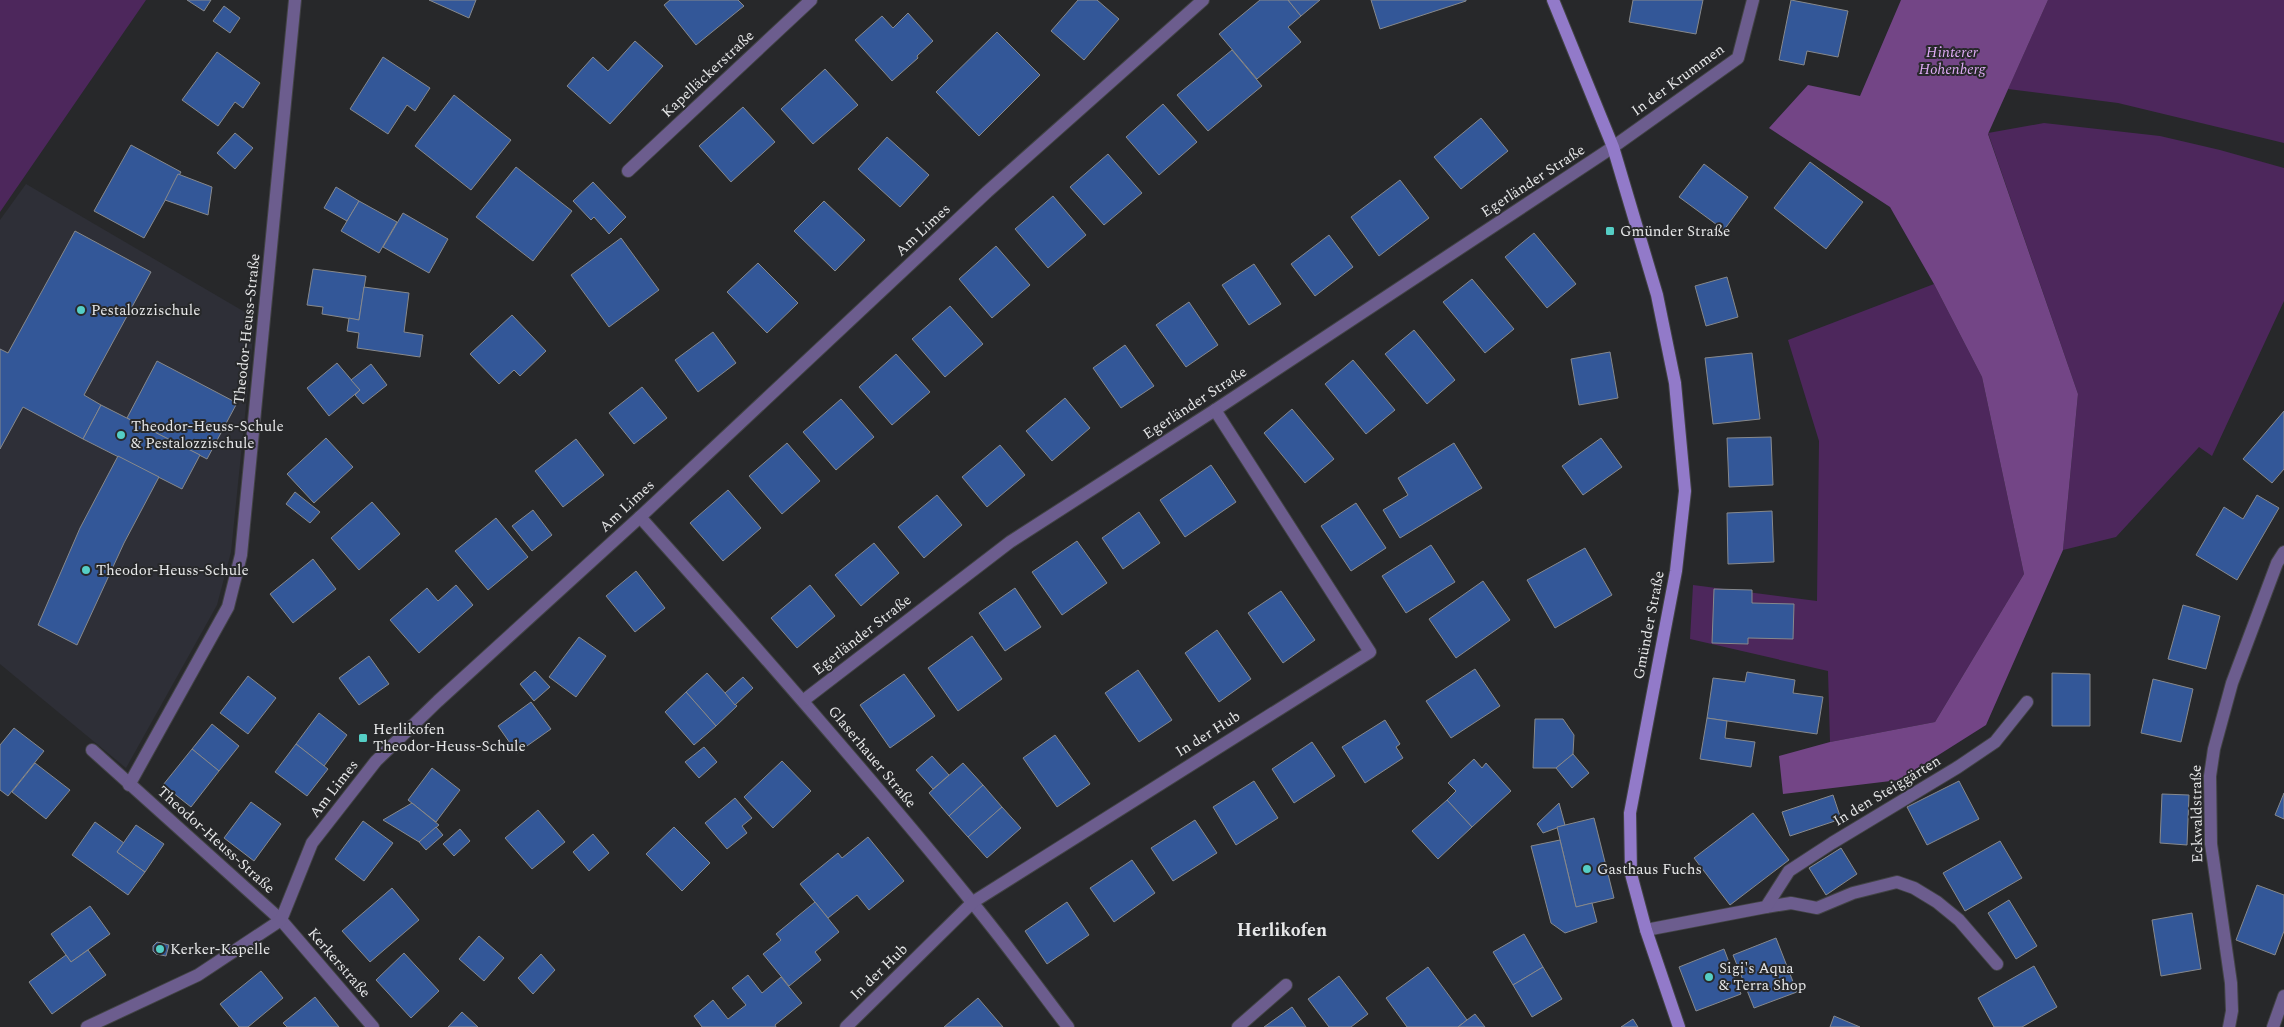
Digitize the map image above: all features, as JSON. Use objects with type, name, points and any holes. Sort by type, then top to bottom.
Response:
[{"type":"main road","name":"Gmünder Straße","points":[[1553,0],[1613,147],[1658,295],[1675,383],[1685,491],[1676,571],[1630,813],[1631,874],[1646,930],[1678,1027]]},
{"type":"street","name":"Theodor-Heuss-Straße","points":[[129,785],[228,607],[241,555],[295,0]]},
{"type":"street","name":"Kapelläckerstraße","points":[[628,171],[811,0]]},
{"type":"street","name":"Am Limes","points":[[281,920],[312,843],[376,761],[438,701],[640,517],[987,192],[1203,0]]},
{"type":"street","name":"In der Krummen","points":[[1613,147],[1738,58],[1753,0]]},
{"type":"street","name":"Egerländer Straße","points":[[804,700],[1010,542],[1215,410],[1613,147]]},
{"type":"street","name":"In der Hub","points":[[846,1027],[972,902],[1370,652],[1215,410]]},
{"type":"street","name":"Glaserhauer Straße","points":[[640,517],[804,700],[972,902],[1068,1027]]},
{"type":"street","name":"Eckwaldstraße","points":[[2229,1027],[2232,1011],[2231,983],[2210,844],[2210,776],[2214,749],[2232,683],[2277,563],[2284,552]]},
{"type":"street","name":"In den Steiggärten","points":[[1766,907],[1789,871],[1995,742],[2027,702]]},
{"type":"street","name":"Theodor-Heuss-Straße","points":[[92,750],[281,920]]},
{"type":"street","points":[[1646,930],[1791,903],[1817,908],[1861,891],[1897,882],[1914,888],[1937,902],[1959,920],[1997,964]]},
{"type":"street","points":[[87,1027],[198,975],[281,920]]},
{"type":"street","name":"Kerkerstraße","points":[[281,920],[373,1027]]},
{"type":"street","points":[[1238,1027],[1286,986]]},
{"type":"street","points":[[2273,1027],[2284,996]]},
{"type":"shaded area","points":[[0,0],[146,0],[0,212]]},
{"type":"shaded area","points":[[2048,0],[2284,0],[2284,143],[2118,103],[2008,89]]},
{"type":"shaded area","points":[[2044,123],[2160,136],[2284,168],[2284,301],[2212,456],[2199,447],[2116,537],[2063,550],[2078,394],[1988,133]]},
{"type":"shaded area","name":"Theodor-Heuss-Schule & Pestalozzischule","points":[[26,184],[255,318],[231,552],[217,605],[126,768],[0,664],[0,220]]},
{"type":"shaded area","points":[[1934,284],[1982,377],[2024,574],[1935,722],[1830,742],[1828,671],[1690,639],[1693,585],[1817,601],[1819,441],[1788,340]]},
{"type":"green space","name":"Hinterer Hohenberg","points":[[1901,0],[2048,0],[1988,134],[2078,394],[2063,550],[1986,725],[1899,780],[1783,794],[1779,756],[1830,742],[1935,722],[2024,574],[1982,377],[1934,284],[1890,207],[1769,128],[1808,85],[1860,96]]},
{"type":"building","points":[[187,0],[211,0],[204,11]]},
{"type":"building","points":[[429,0],[476,0],[469,18]]},
{"type":"building","points":[[670,0],[738,0],[744,6],[696,45],[664,5]]},
{"type":"building","points":[[1078,0],[1097,0],[1119,19],[1084,60],[1051,31]]},
{"type":"building","points":[[1260,0],[1288,0],[1301,16],[1288,27],[1301,42],[1257,79],[1219,34]]},
{"type":"building","points":[[1288,0],[1320,0],[1301,16]]},
{"type":"building","points":[[1371,0],[1466,0],[1466,1],[1380,29]]},
{"type":"building","points":[[1633,0],[1703,0],[1696,34],[1629,22]]},
{"type":"building","points":[[1791,0],[1848,11],[1838,57],[1807,51],[1804,65],[1779,60]]},
{"type":"building","points":[[224,6],[240,18],[230,33],[213,21]]},
{"type":"building","points":[[908,13],[933,41],[917,56],[918,58],[892,81],[855,40],[882,16],[893,28]]},
{"type":"building","points":[[997,32],[1040,75],[979,136],[936,92]]},
{"type":"building","points":[[635,41],[663,66],[610,124],[567,86],[593,57],[608,71]]},
{"type":"building","points":[[1232,50],[1262,86],[1208,131],[1177,95]]},
{"type":"building","points":[[217,52],[260,83],[243,108],[235,102],[218,126],[182,100]]},
{"type":"building","points":[[383,57],[430,88],[415,111],[407,105],[388,134],[350,109]]},
{"type":"building","points":[[825,69],[858,105],[813,144],[781,109]]},
{"type":"building","points":[[454,95],[511,140],[471,190],[415,146]]},
{"type":"building","points":[[1163,104],[1197,142],[1159,175],[1126,137]]},
{"type":"building","points":[[743,107],[775,142],[731,182],[699,146]]},
{"type":"building","points":[[1481,118],[1508,151],[1461,189],[1434,157]]},
{"type":"building","points":[[235,133],[253,148],[235,169],[217,153]]},
{"type":"building","points":[[887,137],[929,175],[900,207],[858,169]]},
{"type":"building","points":[[131,145],[181,172],[144,238],[94,211]]},
{"type":"building","points":[[1108,154],[1142,193],[1104,225],[1070,187]]},
{"type":"building","points":[[1810,162],[1863,202],[1826,249],[1774,208]]},
{"type":"building","points":[[1704,164],[1748,197],[1724,230],[1679,197]]},
{"type":"building","points":[[516,167],[572,211],[533,261],[476,217]]},
{"type":"building","points":[[178,174],[212,187],[208,215],[165,200]]},
{"type":"building","points":[[1400,180],[1429,218],[1379,256],[1351,217]]},
{"type":"building","points":[[593,182],[626,217],[609,234],[594,217],[591,220],[573,201]]},
{"type":"building","points":[[336,187],[359,201],[347,221],[324,208]]},
{"type":"building","points":[[1053,196],[1086,235],[1048,268],[1015,229]]},
{"type":"building","points":[[359,201],[397,222],[379,253],[341,231]]},
{"type":"building","points":[[824,201],[865,240],[835,271],[794,231]]},
{"type":"building","points":[[403,213],[448,239],[429,273],[383,247]]},
{"type":"building","name":"Pestalozzischule","points":[[75,231],[151,272],[84,395],[101,405],[83,439],[23,407],[0,449],[0,349],[8,353]]},
{"type":"building","points":[[1534,233],[1576,284],[1547,308],[1505,257]]},
{"type":"building","points":[[1329,235],[1353,267],[1315,296],[1291,264]]},
{"type":"building","points":[[621,238],[659,290],[609,327],[571,275]]},
{"type":"building","points":[[996,246],[1030,285],[992,318],[959,279]]},
{"type":"building","points":[[758,263],[798,303],[767,333],[727,292]]},
{"type":"building","points":[[1254,264],[1281,304],[1249,325],[1222,285]]},
{"type":"building","points":[[313,269],[366,276],[359,320],[322,314],[323,307],[307,305]]},
{"type":"building","points":[[1727,277],[1738,317],[1706,326],[1695,286]]},
{"type":"building","points":[[1472,279],[1514,329],[1485,353],[1443,302]]},
{"type":"building","points":[[364,287],[409,293],[404,332],[423,335],[420,357],[357,348],[359,333],[347,331],[349,318],[359,320]]},
{"type":"building","points":[[1189,302],[1218,345],[1186,367],[1156,325]]},
{"type":"building","points":[[950,306],[983,344],[945,377],[912,339]]},
{"type":"building","points":[[512,315],[546,351],[520,376],[514,370],[499,384],[470,354]]},
{"type":"building","points":[[1414,330],[1455,380],[1427,404],[1385,354]]},
{"type":"building","points":[[713,332],[736,363],[698,392],[675,360]]},
{"type":"building","points":[[1125,345],[1154,386],[1121,408],[1093,368]]},
{"type":"building","points":[[1610,352],[1618,398],[1579,405],[1571,359]]},
{"type":"building","points":[[1752,353],[1760,419],[1713,424],[1705,358]]},
{"type":"building","points":[[896,354],[930,392],[892,425],[859,387]]},
{"type":"building","points":[[1353,360],[1395,410],[1366,434],[1325,384]]},
{"type":"building","points":[[157,361],[237,403],[207,459],[127,418]]},
{"type":"building","points":[[337,363],[360,390],[329,416],[307,388]]},
{"type":"building","points":[[371,364],[387,385],[363,404],[355,395],[360,390],[351,380]]},
{"type":"building","points":[[642,387],[667,418],[634,444],[609,413]]},
{"type":"building","points":[[1065,398],[1090,428],[1052,461],[1026,431]]},
{"type":"building","points":[[841,399],[874,437],[836,470],[803,432]]},
{"type":"building","points":[[101,405],[200,455],[182,489],[83,439]]},
{"type":"building","points":[[1292,409],[1334,459],[1305,483],[1264,433]]},
{"type":"building","points":[[2284,411],[2284,469],[2272,483],[2243,459]]},
{"type":"building","points":[[1771,437],[1773,485],[1729,487],[1727,438]]},
{"type":"building","points":[[326,438],[353,467],[314,503],[287,474]]},
{"type":"building","points":[[1601,438],[1622,467],[1583,495],[1562,466]]},
{"type":"building","points":[[576,439],[604,475],[563,507],[535,471]]},
{"type":"building","points":[[787,443],[820,481],[782,514],[749,476]]},
{"type":"building","points":[[1454,443],[1482,488],[1400,538],[1383,510],[1408,495],[1398,478]]},
{"type":"building","points":[[1000,445],[1025,475],[987,507],[962,477]]},
{"type":"building","name":"Theodor-Heuss-Schule","points":[[118,456],[159,477],[124,543],[77,645],[38,625],[80,528]]},
{"type":"building","points":[[1211,465],[1236,502],[1185,537],[1160,500]]},
{"type":"building","points":[[728,490],[761,528],[723,561],[690,523]]},
{"type":"building","points":[[295,492],[320,512],[310,523],[286,504]]},
{"type":"building","points":[[937,495],[962,525],[924,558],[898,527]]},
{"type":"building","points":[[2257,495],[2279,508],[2237,580],[2196,555],[2224,507],[2243,519]]},
{"type":"building","points":[[372,502],[400,534],[359,570],[331,538]]},
{"type":"building","points":[[1356,503],[1386,548],[1351,571],[1321,526]]},
{"type":"building","points":[[533,510],[552,535],[532,551],[512,526]]},
{"type":"building","points":[[1772,511],[1774,562],[1728,564],[1727,513]]},
{"type":"building","points":[[1139,512],[1160,543],[1123,569],[1102,538]]},
{"type":"building","points":[[496,518],[528,557],[488,590],[455,551]]},
{"type":"building","points":[[1077,541],[1107,583],[1062,615],[1032,572]]},
{"type":"building","points":[[874,543],[899,573],[861,606],[835,575]]},
{"type":"building","points":[[1431,545],[1455,582],[1406,613],[1382,576]]},
{"type":"building","points":[[1585,548],[1612,595],[1555,628],[1527,580]]},
{"type":"building","points":[[313,559],[336,589],[293,623],[270,594]]},
{"type":"building","points":[[636,571],[665,608],[635,632],[606,596]]},
{"type":"building","points":[[1483,581],[1510,620],[1456,658],[1429,619]]},
{"type":"building","points":[[456,585],[473,605],[419,653],[390,620],[427,588],[438,601]]},
{"type":"building","points":[[810,585],[835,616],[797,648],[771,618]]},
{"type":"building","points":[[1015,588],[1041,627],[1005,651],[979,613]]},
{"type":"building","points":[[1714,589],[1752,590],[1752,603],[1794,604],[1793,639],[1748,638],[1748,644],[1712,643]]},
{"type":"building","points":[[1281,591],[1315,640],[1283,663],[1248,613]]},
{"type":"building","points":[[2183,605],[2220,616],[2206,669],[2168,659]]},
{"type":"building","points":[[1217,630],[1251,679],[1219,702],[1185,653]]},
{"type":"building","points":[[972,636],[1002,679],[958,711],[928,668]]},
{"type":"building","points":[[579,637],[606,656],[576,697],[549,677]]},
{"type":"building","points":[[369,656],[389,684],[359,705],[339,678]]},
{"type":"building","points":[[1475,669],[1500,706],[1451,738],[1426,701]]},
{"type":"building","points":[[1138,670],[1172,720],[1139,742],[1105,693]]},
{"type":"building","points":[[535,671],[550,687],[534,701],[520,684]]},
{"type":"building","points":[[1747,672],[1795,680],[1793,693],[1823,697],[1817,734],[1707,718],[1713,678],[1745,682]]},
{"type":"building","points":[[707,673],[737,706],[716,726],[686,692]]},
{"type":"building","points":[[2052,673],[2090,674],[2090,726],[2052,726]]},
{"type":"building","points":[[904,674],[935,716],[890,748],[860,705]]},
{"type":"building","points":[[248,676],[276,698],[248,734],[220,713]]},
{"type":"building","points":[[743,677],[753,688],[735,705],[725,693]]},
{"type":"building","points":[[2153,679],[2193,689],[2181,742],[2141,733]]},
{"type":"building","points":[[686,692],[716,726],[694,745],[665,712]]},
{"type":"building","points":[[531,702],[551,729],[517,753],[498,726]]},
{"type":"building","points":[[319,713],[347,735],[324,766],[296,744]]},
{"type":"building","points":[[1707,718],[1727,721],[1725,738],[1755,742],[1751,767],[1700,759]]},
{"type":"building","points":[[1535,719],[1563,719],[1574,735],[1573,754],[1556,768],[1533,768]]},
{"type":"building","points":[[1385,720],[1400,744],[1396,747],[1403,758],[1365,783],[1342,747]]},
{"type":"building","points":[[212,724],[239,746],[219,771],[192,749]]},
{"type":"building","points":[[14,728],[44,751],[8,796],[0,790],[0,745]]},
{"type":"building","points":[[1055,735],[1090,784],[1057,807],[1023,758]]},
{"type":"building","points":[[1312,742],[1335,776],[1294,803],[1272,769]]},
{"type":"building","points":[[296,744],[328,769],[307,796],[275,772]]},
{"type":"building","points":[[704,747],[717,762],[699,778],[685,762]]},
{"type":"building","points":[[192,749],[219,771],[191,807],[163,785]]},
{"type":"building","points":[[1573,754],[1589,773],[1572,788],[1556,768]]},
{"type":"building","points":[[932,756],[949,775],[933,789],[916,770]]},
{"type":"building","points":[[1474,759],[1482,768],[1486,763],[1511,791],[1472,827],[1447,800],[1456,791],[1448,783]]},
{"type":"building","points":[[782,761],[811,791],[773,828],[744,797]]},
{"type":"building","points":[[35,763],[70,790],[46,819],[12,792]]},
{"type":"building","points":[[963,763],[983,785],[949,816],[929,793]]},
{"type":"building","points":[[432,768],[460,790],[436,822],[408,800]]},
{"type":"building","points":[[1254,781],[1278,818],[1236,845],[1213,807]]},
{"type":"building","points":[[1959,781],[1979,819],[1927,845],[1907,807]]},
{"type":"building","points":[[983,785],[1002,807],[968,837],[949,816]]},
{"type":"building","points":[[2284,793],[2284,819],[2275,815]]},
{"type":"building","points":[[2162,794],[2189,795],[2187,845],[2160,843]]},
{"type":"building","points":[[1833,795],[1841,819],[1790,836],[1782,812]]},
{"type":"building","points":[[735,798],[752,818],[742,826],[747,833],[727,849],[705,823]]},
{"type":"building","points":[[1447,800],[1472,827],[1438,859],[1412,831]]},
{"type":"building","points":[[251,802],[281,824],[254,861],[224,838]]},
{"type":"building","points":[[412,803],[439,825],[419,842],[383,820]]},
{"type":"building","points":[[1559,803],[1565,825],[1543,833],[1537,824]]},
{"type":"building","points":[[1002,807],[1021,828],[987,858],[968,837]]},
{"type":"building","points":[[538,810],[565,842],[532,869],[505,838]]},
{"type":"building","points":[[1753,813],[1789,860],[1730,905],[1694,858]]},
{"type":"building","name":"Gasthaus Fuchs","points":[[1594,818],[1614,898],[1576,907],[1557,827]]},
{"type":"building","points":[[1195,820],[1217,853],[1173,881],[1151,848]]},
{"type":"building","points":[[363,821],[393,843],[364,881],[335,859]]},
{"type":"building","points":[[95,822],[124,843],[117,852],[145,872],[128,895],[72,855]]},
{"type":"building","points":[[136,825],[164,844],[145,872],[117,852]]},
{"type":"building","points":[[436,827],[443,835],[426,850],[419,842]]},
{"type":"building","points":[[674,827],[710,863],[682,891],[646,854]]},
{"type":"building","points":[[460,829],[470,841],[454,856],[443,844]]},
{"type":"building","points":[[593,834],[609,853],[589,871],[573,852]]},
{"type":"building","points":[[868,837],[904,881],[869,910],[857,895],[828,918],[800,884],[838,853],[842,858]]},
{"type":"building","points":[[1560,840],[1576,907],[1592,903],[1597,922],[1565,933],[1551,923],[1531,846]]},
{"type":"building","points":[[2000,841],[2022,878],[1965,911],[1943,873]]},
{"type":"building","points":[[1841,848],[1857,874],[1826,895],[1809,868]]},
{"type":"building","points":[[1132,860],[1155,893],[1114,922],[1090,888]]},
{"type":"building","points":[[2257,885],[2284,895],[2284,931],[2275,955],[2236,940]]},
{"type":"building","points":[[392,888],[419,920],[370,962],[342,931]]},
{"type":"building","points":[[2009,900],[2037,946],[2016,959],[1988,913]]},
{"type":"building","points":[[815,902],[839,932],[815,952],[821,960],[789,986],[763,954],[781,940],[776,934]]},
{"type":"building","points":[[1067,902],[1089,935],[1047,964],[1025,931]]},
{"type":"building","points":[[90,906],[110,934],[71,962],[51,934]]},
{"type":"building","points":[[2192,913],[2201,969],[2161,976],[2152,920]]},
{"type":"building","points":[[1524,934],[1543,967],[1513,985],[1493,952]]},
{"type":"building","points":[[479,936],[504,958],[484,981],[459,959]]},
{"type":"building","points":[[1776,938],[1797,992],[1754,1008],[1733,955]]},
{"type":"building","name":"Kerker-Kapelle","points":[[157,942],[169,945],[166,956],[156,954],[153,951],[153,946]]},
{"type":"building","points":[[1724,949],[1741,994],[1696,1011],[1679,967]]},
{"type":"building","points":[[88,950],[106,975],[52,1014],[29,982],[66,955],[71,962]]},
{"type":"building","points":[[404,953],[439,991],[411,1018],[376,980]]},
{"type":"building","points":[[541,954],[555,970],[533,994],[518,978]]},
{"type":"building","points":[[2034,966],[2057,1007],[2022,1027],[1994,1027],[1978,998]]},
{"type":"building","points":[[1428,967],[1467,1020],[1458,1027],[1407,1027],[1386,998]]},
{"type":"building","points":[[1543,967],[1562,999],[1532,1017],[1513,985]]},
{"type":"building","points":[[261,971],[283,998],[248,1027],[239,1027],[220,1004]]},
{"type":"building","points":[[748,975],[762,993],[781,977],[802,1003],[775,1025],[776,1027],[702,1027],[694,1016],[713,1000],[728,1019],[746,1005],[732,988]]},
{"type":"building","points":[[1339,976],[1368,1014],[1351,1027],[1329,1027],[1308,999]]},
{"type":"building","points":[[315,997],[339,1027],[287,1027],[283,1023]]},
{"type":"building","points":[[978,998],[1003,1027],[944,1027]]},
{"type":"building","points":[[1292,1007],[1306,1027],[1264,1027]]},
{"type":"building","points":[[462,1012],[478,1027],[448,1027]]},
{"type":"building","points":[[1475,1014],[1485,1027],[1458,1027],[1467,1020]]},
{"type":"building","points":[[1834,1016],[1860,1027],[1830,1027]]},
{"type":"building","points":[[1633,1019],[1638,1027],[1621,1027]]},
{"type":"place","name":"Gmünder Straße","points":[[1610,231]]},
{"type":"place","name":"Pestalozzischule","points":[[81,310]]},
{"type":"place","name":"Theodor-Heuss-Schule & Pestalozzischule","points":[[121,435]]},
{"type":"place","name":"Theodor-Heuss-Schule","points":[[86,570]]},
{"type":"place","name":"Herlikofen Theodor-Heuss-Schule","points":[[363,738]]},
{"type":"place","name":"Gasthaus Fuchs","points":[[1587,869]]},
{"type":"place","name":"Kerker-Kapelle","points":[[160,949]]},
{"type":"place","name":"Sigi's Aqua & Terra Shop","points":[[1709,977]]},
{"type":"district","name":"Herlikofen","points":[[1282,930]]}]
